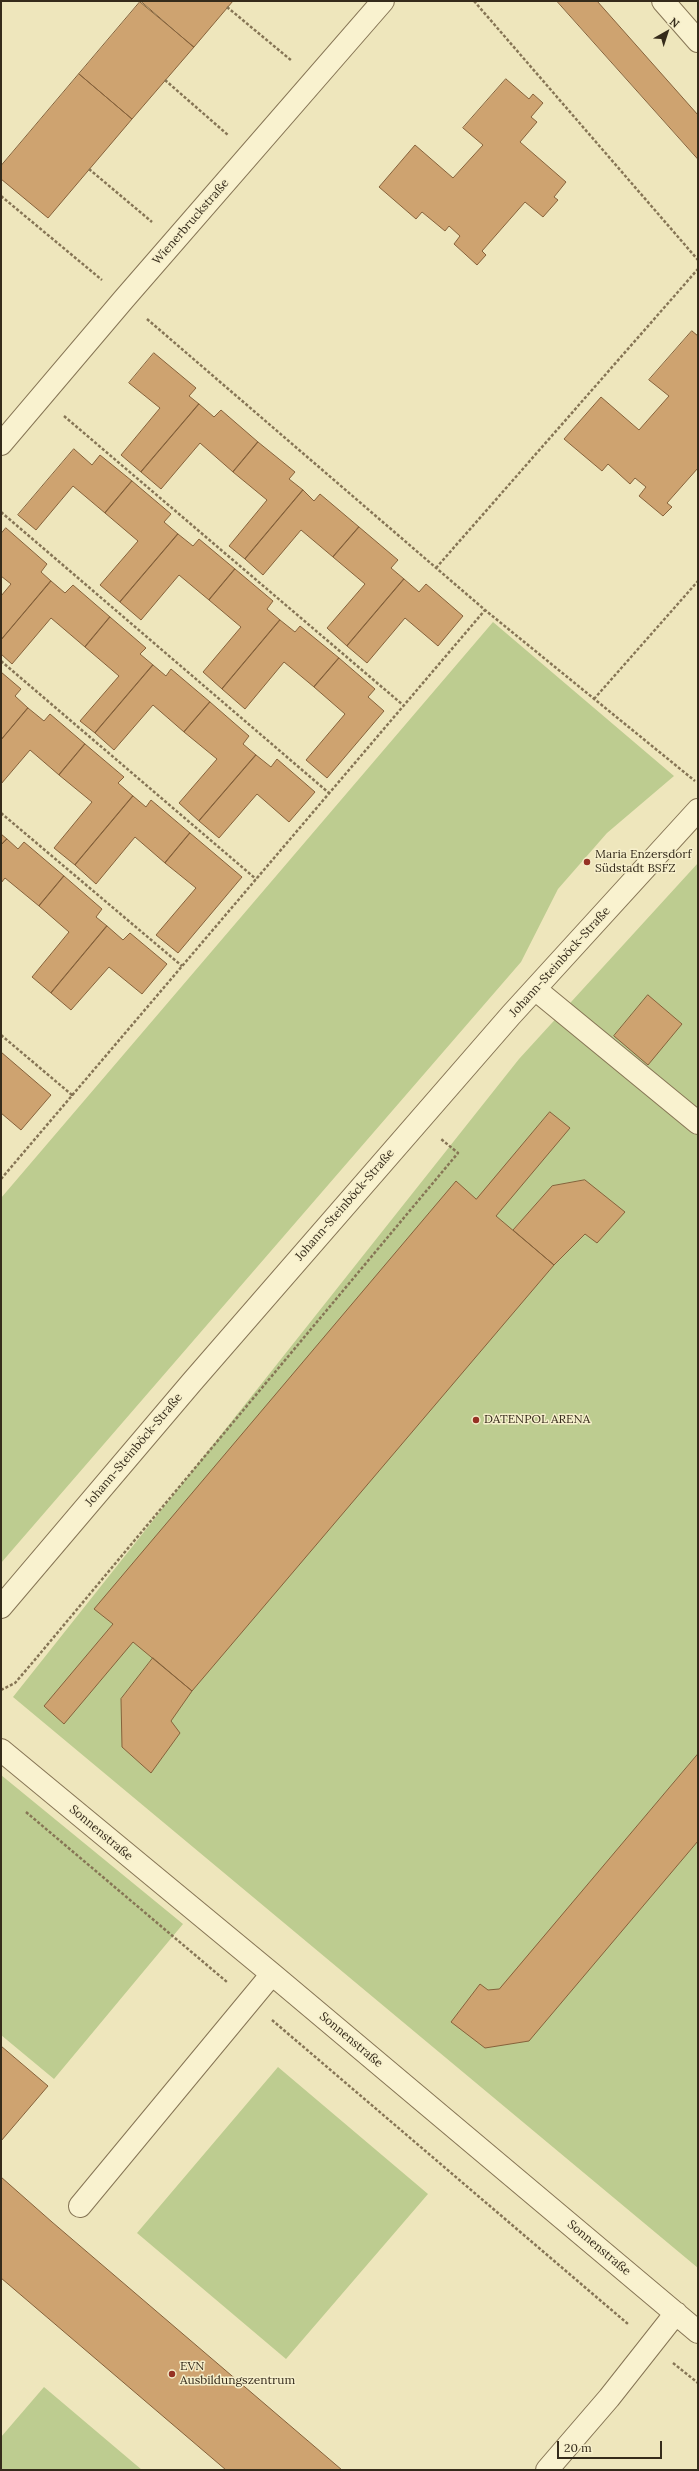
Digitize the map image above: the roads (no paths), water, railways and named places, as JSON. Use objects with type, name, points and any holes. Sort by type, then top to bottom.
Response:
[{"type":"street","name":"Wienerbruckstraße","points":[[1,444],[174,240],[382,1]]},
{"type":"street","points":[[663,1],[698,41]]},
{"type":"street","name":"Johann-Steinböck-Straße","points":[[1,1607],[192,1382],[420,1120],[535,989],[698,810]]},
{"type":"street","points":[[535,989],[698,1123]]},
{"type":"street","name":"Sonnenstraße","points":[[1,1750],[272,1974],[698,2332]]},
{"type":"street","points":[[80,2206],[251,2002],[272,1974]]},
{"type":"street","points":[[547,2470],[676,2313]]},
{"type":"place","name":"Maria Enzersdorf Südstadt BSFZ","points":[[587,862]]},
{"type":"place","name":"DATENPOL ARENA","points":[[476,1420]]},
{"type":"place","name":"EVN Ausbildungszentrum","points":[[172,2374]]}]
